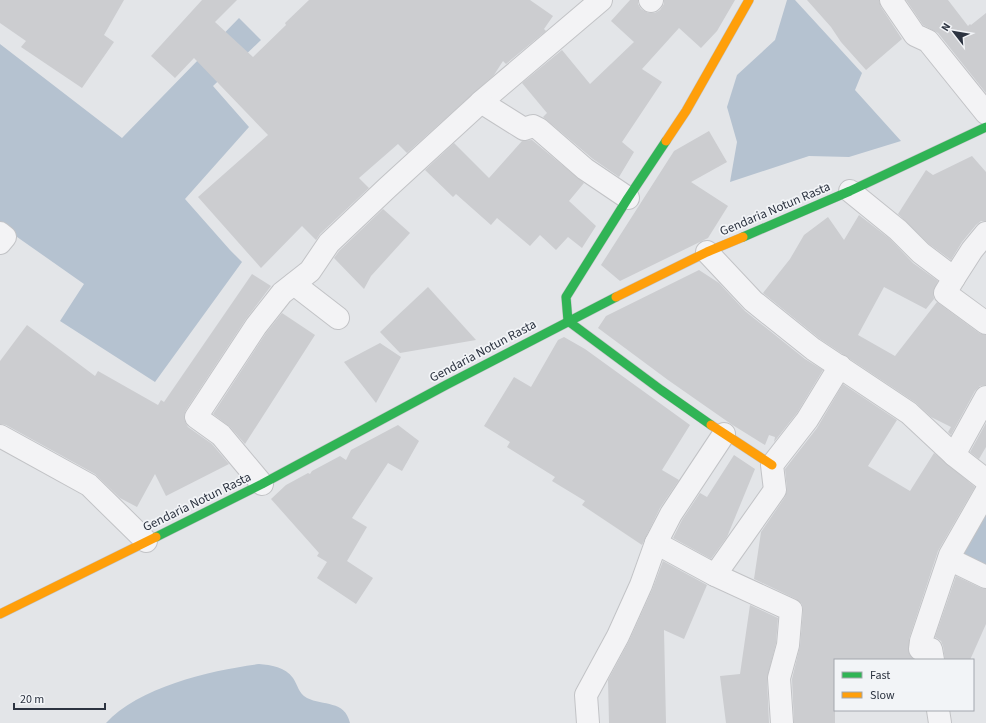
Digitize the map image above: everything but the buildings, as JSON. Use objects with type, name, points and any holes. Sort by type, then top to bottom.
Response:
[{"type":"main road","points":[[749,0],[686,111],[628,198],[566,297],[568,321],[661,390],[772,465]]},
{"type":"main road","name":"Gendaria Notun Rasta","points":[[0,614],[262,484],[568,321],[707,252],[850,191],[986,127]]},
{"type":"street","points":[[262,484],[221,435],[196,416],[256,326],[282,293],[310,271],[329,243],[387,188],[481,102],[601,0]]},
{"type":"street","points":[[891,0],[915,35],[928,41],[986,113]]},
{"type":"street","points":[[481,102],[524,128],[533,126],[540,128],[585,169],[628,198]]},
{"type":"street","points":[[850,191],[898,230],[921,252],[954,278]]},
{"type":"street","points":[[0,233],[6,237],[0,243]]},
{"type":"street","points":[[986,233],[972,250],[945,293],[986,324]]},
{"type":"street","points":[[707,252],[753,301],[813,349],[909,413],[954,455],[986,480]]},
{"type":"street","points":[[294,284],[338,318]]},
{"type":"street","points":[[715,575],[775,490],[772,465],[807,420],[840,366]]},
{"type":"street","points":[[954,455],[986,397]]},
{"type":"street","points":[[588,723],[586,695],[618,636],[641,585],[656,543],[671,514],[724,434]]},
{"type":"street","points":[[0,436],[89,485],[146,542]]},
{"type":"street","points":[[933,659],[931,649],[920,649],[949,559],[986,492]]},
{"type":"street","points":[[656,543],[715,575],[791,610],[788,645],[779,678],[782,723]]},
{"type":"street","points":[[949,559],[986,577]]},
{"type":"street","points":[[938,711],[940,723]]},
{"type":"water","points":[[787,0],[795,0],[862,73],[855,90],[901,141],[849,157],[809,156],[730,182],[737,142],[727,107],[737,75],[775,40]]},
{"type":"water","points":[[239,18],[261,40],[213,86],[249,127],[185,199],[242,262],[155,382],[60,321],[84,284],[0,225],[0,44],[122,138]]},
{"type":"water","points":[[986,501],[986,569],[956,554]]},
{"type":"water","points":[[259,664],[273,666],[286,671],[293,678],[304,696],[338,707],[347,716],[350,723],[106,723],[120,710],[137,699],[156,690],[198,676]]},
{"type":"traffic: fast","points":[[743,237],[850,191],[986,127]]},
{"type":"traffic: fast","points":[[666,141],[628,198],[566,297],[568,321],[711,425]]},
{"type":"traffic: fast","points":[[156,537],[262,484],[446,385],[616,297]]},
{"type":"traffic: slow","points":[[666,141],[686,111],[749,0]]},
{"type":"traffic: slow","points":[[616,297],[707,252],[743,237]]},
{"type":"traffic: slow","points":[[711,425],[772,465]]},
{"type":"traffic: slow","points":[[0,614],[156,537]]}]
